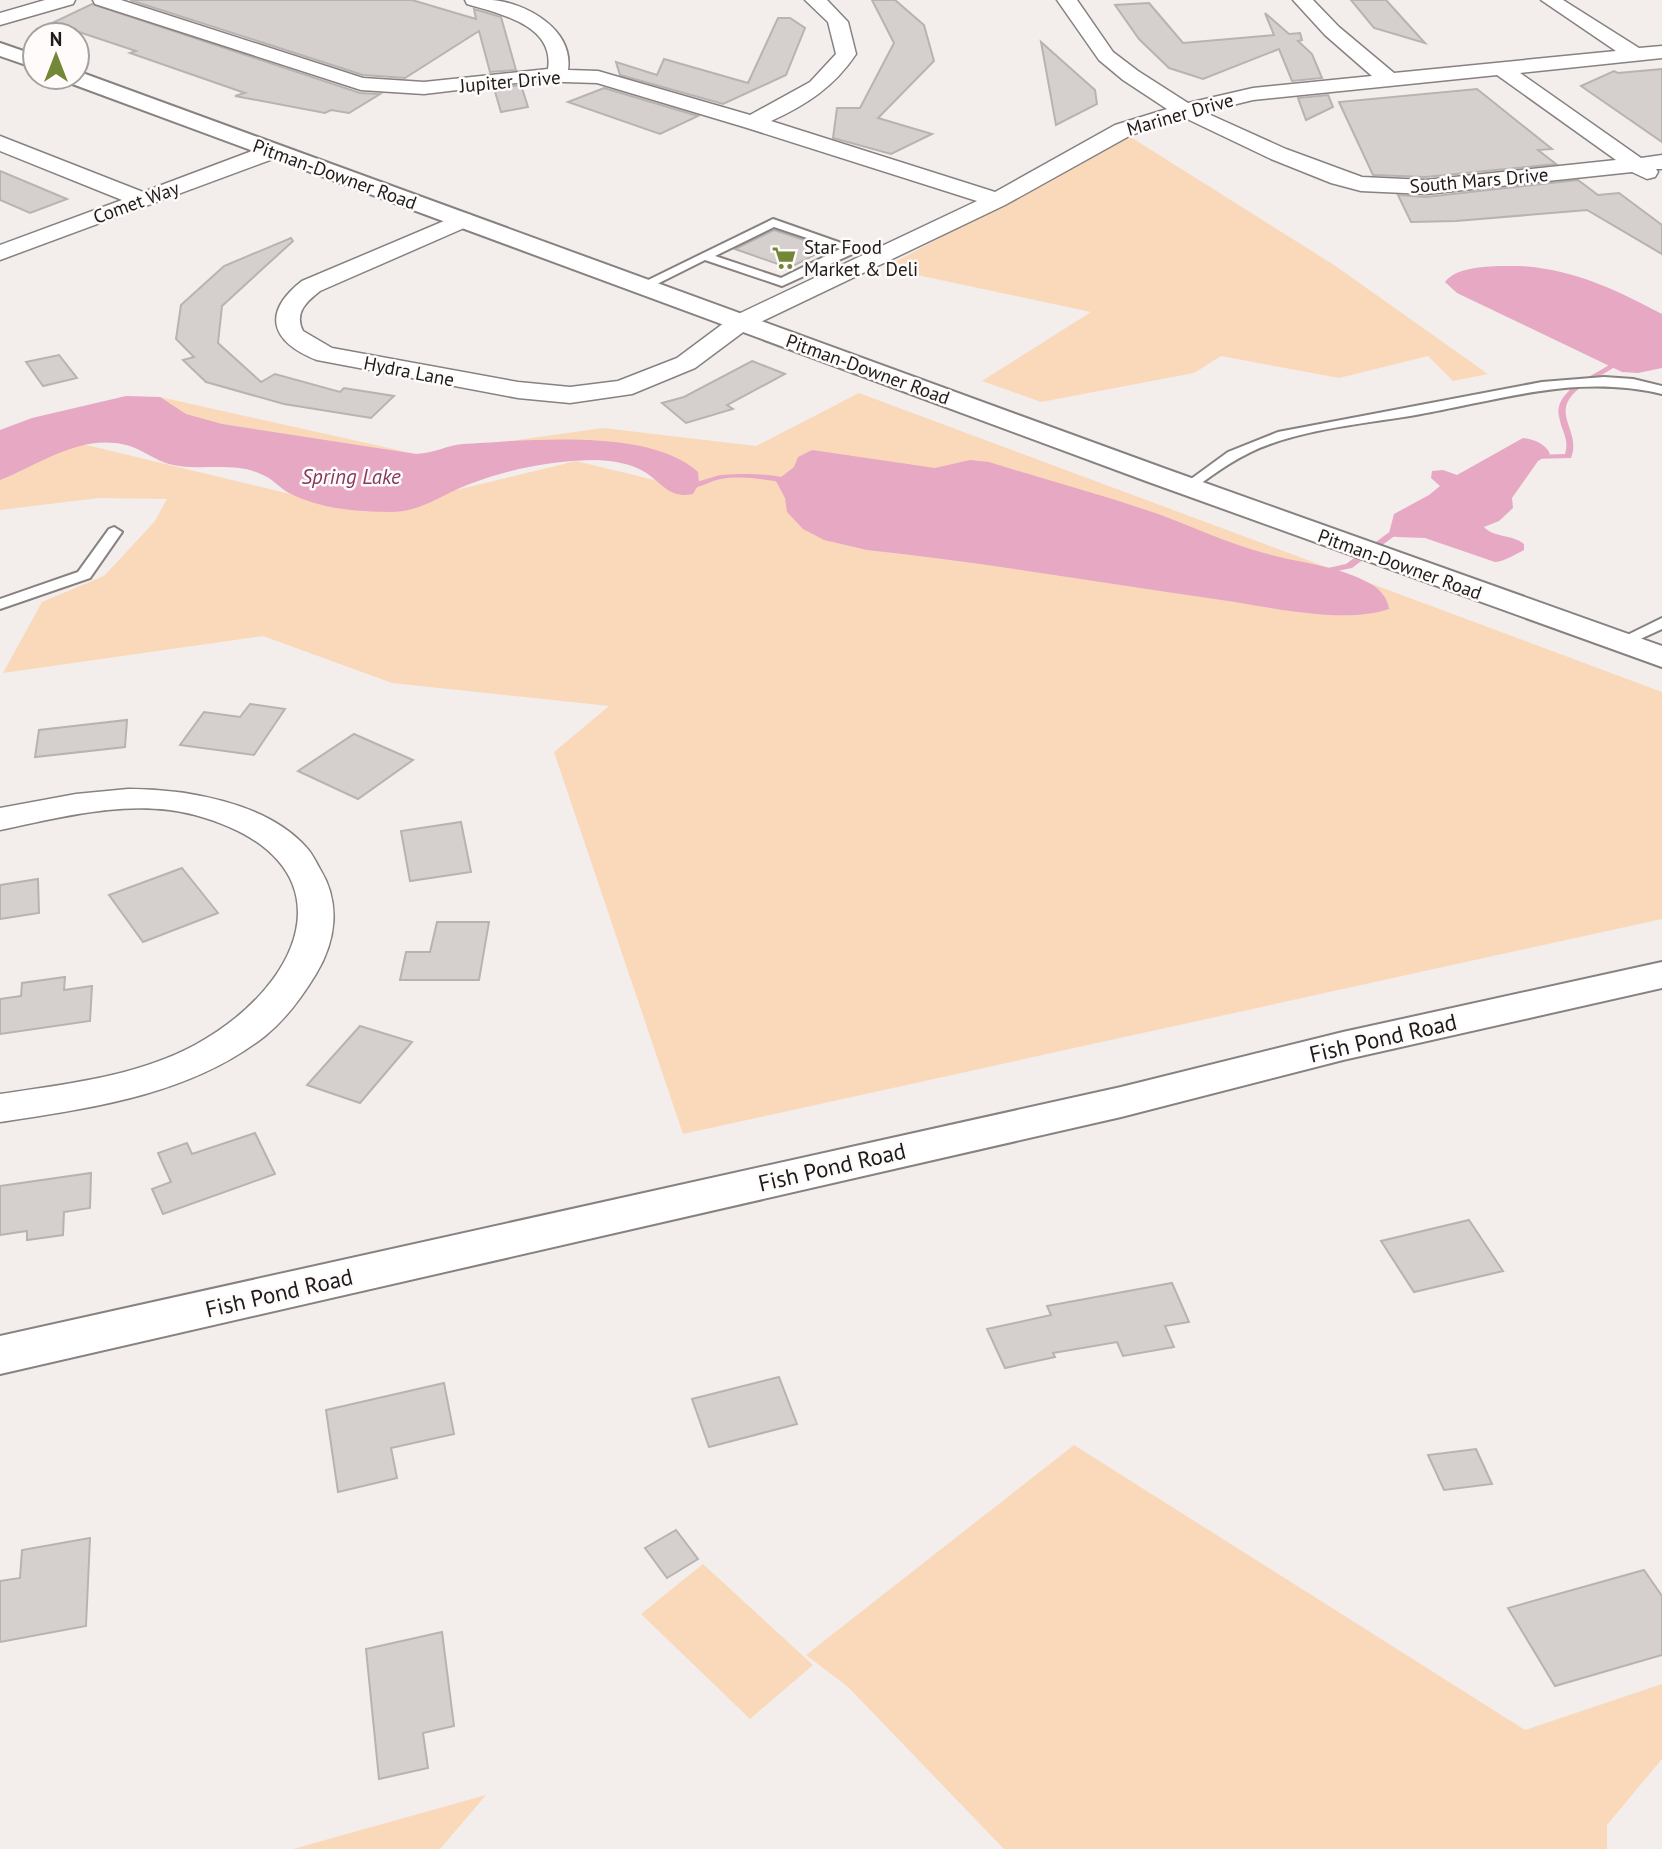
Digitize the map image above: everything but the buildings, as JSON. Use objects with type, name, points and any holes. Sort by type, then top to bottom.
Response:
[{"type":"street","points":[[0,19],[66,0]]},
{"type":"street","name":"Jupiter Drive","points":[[102,0],[361,84],[393,88],[440,88],[508,78],[557,75],[606,79],[998,200]]},
{"type":"street","points":[[474,0],[514,13],[551,36],[560,49],[557,75]]},
{"type":"street","points":[[752,122],[800,100],[838,68],[846,54],[839,23],[833,12],[814,0]]},
{"type":"street","name":"South Mars Drive","points":[[1066,0],[1103,54],[1149,90],[1184,110],[1303,164],[1362,184],[1426,187],[1662,162]]},
{"type":"street","points":[[1302,0],[1332,31],[1389,80]]},
{"type":"street","points":[[1550,0],[1636,54]]},
{"type":"street","points":[[0,49],[21,57]]},
{"type":"street","name":"Mariner Drive","points":[[741,322],[998,200],[1123,130],[1184,110],[1253,94],[1662,52]]},
{"type":"street","points":[[1502,69],[1662,183]]},
{"type":"street","name":"Pitman-Downer Road","points":[[91,83],[1187,487],[1662,657]]},
{"type":"street","points":[[0,143],[143,200]]},
{"type":"street","name":"Comet Way","points":[[0,253],[273,151]]},
{"type":"street","name":"Hydra Lane","points":[[463,220],[296,295],[285,317],[289,329],[307,349],[326,355],[492,387],[569,395],[623,388],[667,373],[701,353],[741,322]]},
{"type":"street","points":[[0,819],[83,804],[143,800],[174,801],[226,813],[252,823],[271,835],[304,866],[313,881],[318,910],[313,947],[306,966],[267,1013],[210,1054],[169,1072],[124,1087],[0,1108]]},
{"type":"street","name":"Fish Pond Road","points":[[0,1355],[1107,1105],[1343,1046],[1662,975]]},
{"type":"lane","points":[[642,286],[773,223],[875,258]]},
{"type":"lane","points":[[704,256],[782,282],[851,248]]},
{"type":"lane","points":[[1187,487],[1226,457],[1266,441],[1325,426],[1522,389],[1595,381],[1641,383],[1662,390]]},
{"type":"lane","points":[[0,604],[84,575],[114,532]]},
{"type":"lane","points":[[1619,643],[1662,623]]},
{"type":"shaded area","points":[[1129,136],[1334,265],[1488,374],[1453,381],[1428,356],[1339,378],[1221,356],[1194,373],[1041,402],[982,381],[1091,312],[884,268]]},
{"type":"shaded area","points":[[859,393],[1662,692],[1662,919],[683,1134],[554,752],[609,706],[392,683],[263,636],[3,673],[42,602],[104,576],[155,521],[167,499],[99,498],[0,510],[0,461],[78,443],[365,512],[576,461],[696,490],[674,456],[370,469],[63,412],[160,397],[416,454],[603,428],[756,446]]},
{"type":"shaded area","points":[[1074,1445],[1525,1730],[1662,1684],[1662,1759],[1607,1825],[1607,1849],[1004,1849],[848,1687],[806,1655]]},
{"type":"shaded area","points":[[703,1564],[813,1665],[750,1719],[641,1614]]},
{"type":"shaded area","points":[[486,1795],[440,1849],[293,1849]]},
{"type":"water","points":[[1521,266],[1577,276],[1662,314],[1662,368],[1638,373],[1622,372],[1457,293],[1445,282],[1451,276],[1469,269]]},
{"type":"water","name":"Spring Lake","points":[[126,396],[160,397],[186,414],[222,424],[416,454],[457,445],[519,441],[585,440],[618,443],[649,448],[676,458],[698,472],[699,484],[693,494],[677,494],[666,489],[650,475],[627,464],[597,460],[564,462],[498,474],[413,509],[393,512],[366,511],[326,506],[301,498],[253,471],[232,467],[172,465],[130,446],[112,443],[95,443],[63,451],[0,480],[0,430],[32,418]]},
{"type":"water","points":[[1523,438],[1546,447],[1550,454],[1538,461],[1512,498],[1513,508],[1499,521],[1484,527],[1493,533],[1519,541],[1524,544],[1524,550],[1495,562],[1425,538],[1397,537],[1389,533],[1394,514],[1440,486],[1431,478],[1432,471],[1443,470],[1457,475]]},
{"type":"water","points":[[812,450],[935,468],[970,460],[989,462],[1158,514],[1250,549],[1332,568],[1371,584],[1385,598],[1389,609],[1349,615],[1303,613],[867,550],[824,540],[803,529],[787,512],[785,498],[776,481],[794,467],[798,457]]},
{"type":"waterway","points":[[1534,457],[1568,456],[1570,442],[1562,413],[1566,398],[1621,359]]},
{"type":"waterway","points":[[687,486],[728,476],[789,481]]},
{"type":"waterway","points":[[1322,572],[1349,566],[1391,535],[1401,533]]},
{"type":"place","name":"Star Food Market & Deli","points":[[784,258]]}]
